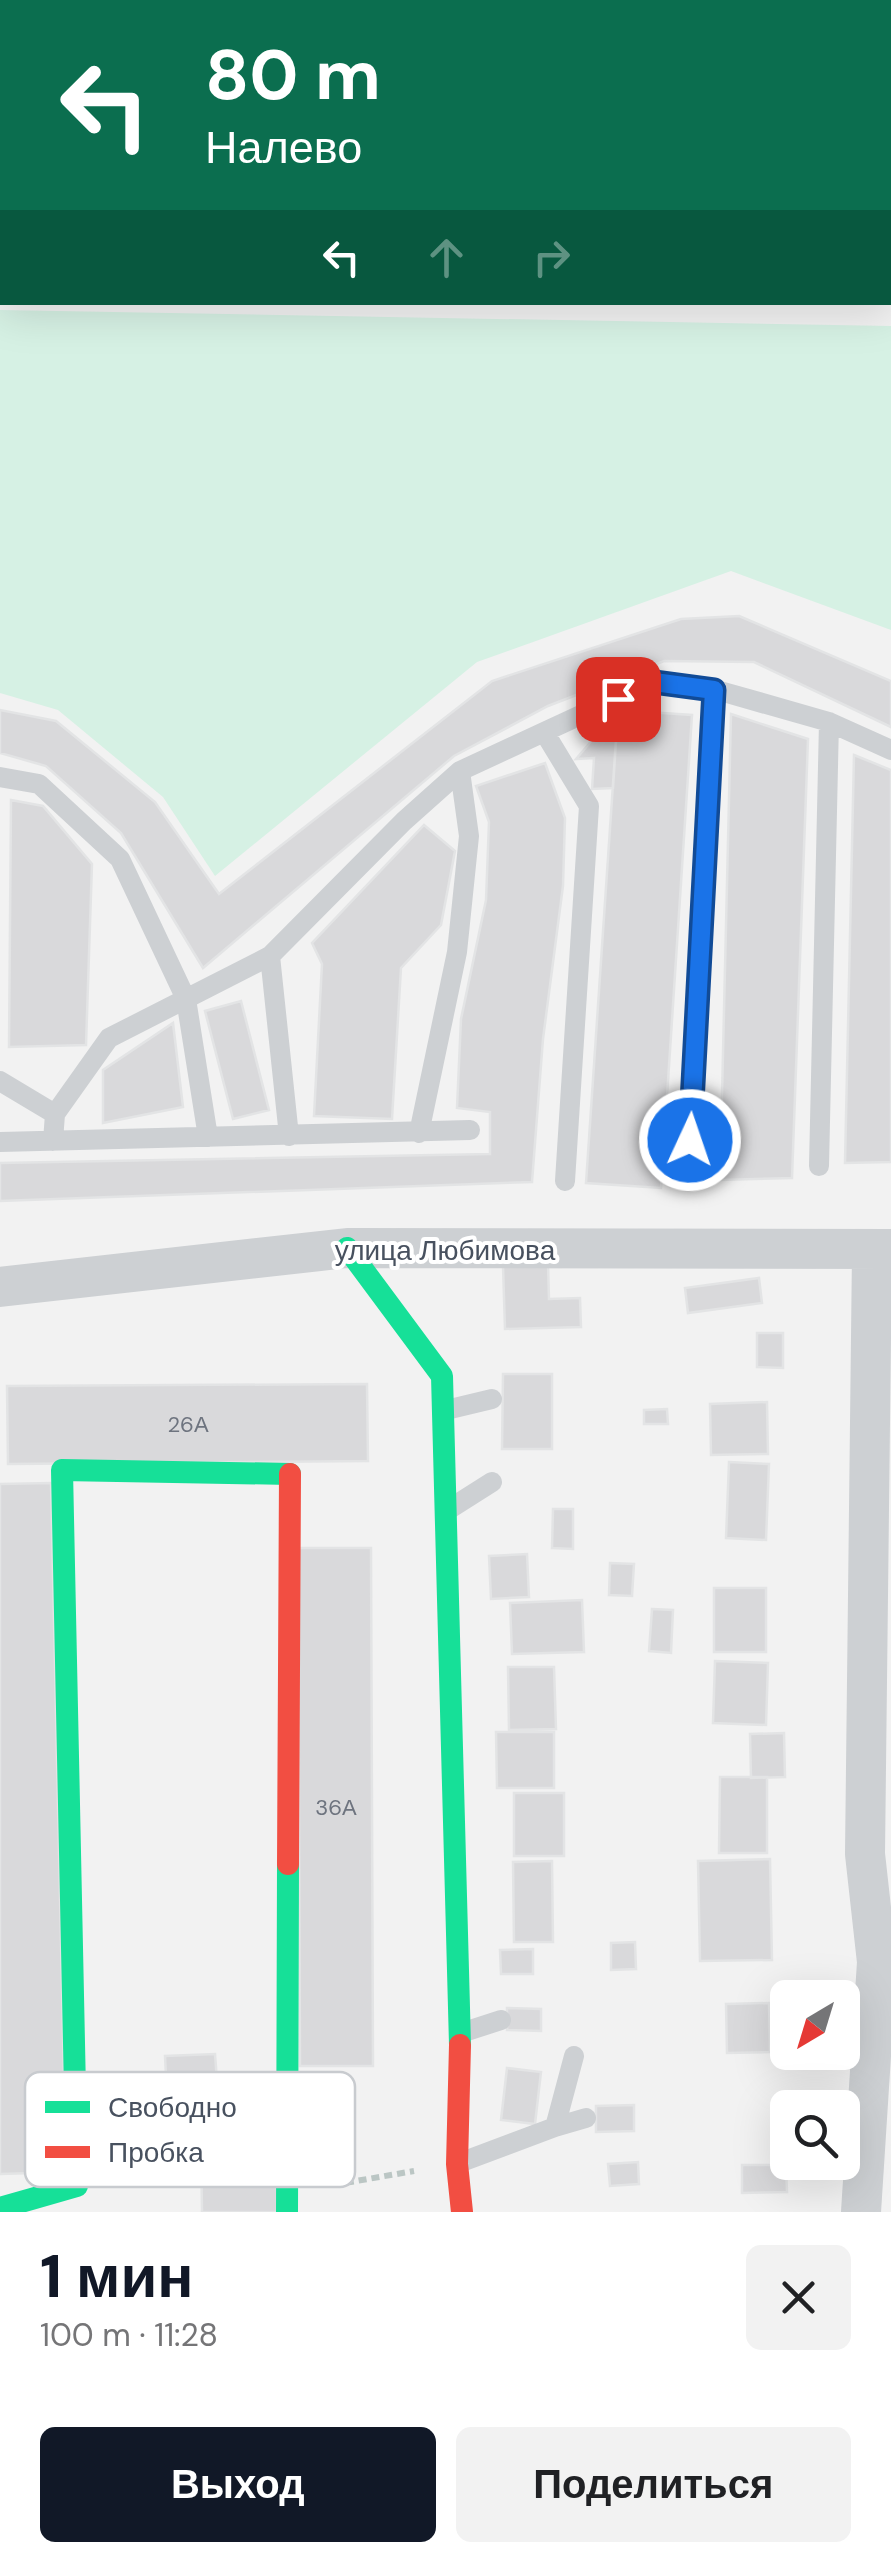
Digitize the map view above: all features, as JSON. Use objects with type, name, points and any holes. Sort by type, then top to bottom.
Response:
[{"type":"street","name":"улица Любимова","points":[[0,1287],[348,1248],[881,1250]]},
{"type":"street","points":[[348,1248],[442,1376],[462,2212]]},
{"type":"street","points":[[860,2212],[884,1962],[865,1854],[881,1250]]},
{"type":"street","points":[[75,2072],[62,1470],[290,1472],[288,2072]]},
{"type":"street","points":[[0,2208],[74,2187]]},
{"type":"lane","points":[[53,1141],[55,1114],[109,1038],[270,956],[460,771],[546,735],[654,682],[714,690],[829,722],[891,750]]},
{"type":"lane","points":[[688,1178],[714,690]]},
{"type":"lane","points":[[819,1166],[829,722]]},
{"type":"lane","points":[[546,735],[590,806],[565,1181]]},
{"type":"lane","points":[[418,1134],[458,952],[469,836],[460,771]]},
{"type":"lane","points":[[0,777],[39,784],[120,859],[186,999],[208,1138]]},
{"type":"lane","points":[[270,956],[288,1136]]},
{"type":"lane","points":[[0,1081],[55,1114]]},
{"type":"lane","points":[[0,1142],[470,1130]]},
{"type":"lane","points":[[443,1411],[492,1400]]},
{"type":"lane","points":[[446,1511],[492,1482]]},
{"type":"lane","points":[[460,2033],[500,2020]]},
{"type":"lane","points":[[555,2127],[574,2056]]},
{"type":"lane","points":[[458,2164],[586,2118]]},
{"type":"path","points":[[355,2187],[458,2164]]},
{"type":"path","points":[[287,2202],[354,2187]]},
{"type":"green space","points":[[0,310],[891,326],[891,630],[731,571],[477,662],[215,876],[163,797],[58,710],[0,693]]},
{"type":"building","points":[[739,616],[891,681],[891,727],[754,662],[664,661],[548,706],[454,756],[203,968],[121,833],[46,766],[0,753],[0,710],[56,721],[155,802],[219,894],[492,681],[681,619]]},
{"type":"building","points":[[618,710],[692,715],[661,1188],[586,1183]]},
{"type":"building","points":[[618,710],[613,788],[592,789],[594,758],[576,759]]},
{"type":"building","points":[[731,714],[808,739],[792,1178],[720,1180]]},
{"type":"building","points":[[854,755],[891,770],[891,1162],[845,1163]]},
{"type":"building","points":[[545,763],[565,818],[563,886],[543,1039],[532,1182],[0,1201],[0,1163],[490,1154],[490,1112],[457,1108],[461,1019],[486,900],[489,822],[476,786]]},
{"type":"building","points":[[11,800],[43,806],[92,864],[86,1045],[9,1047]]},
{"type":"building","points":[[424,825],[455,851],[441,925],[401,968],[392,1119],[314,1116],[322,964],[312,943]]},
{"type":"building","points":[[241,1001],[269,1110],[233,1119],[205,1011]]},
{"type":"building","points":[[173,1023],[183,1107],[103,1123],[103,1070]]},
{"type":"building","points":[[548,1264],[549,1299],[580,1298],[581,1327],[505,1329],[503,1266]]},
{"type":"building","points":[[759,1278],[762,1303],[688,1313],[685,1288]]},
{"type":"building","points":[[757,1333],[783,1333],[783,1368],[757,1367]]},
{"type":"building","points":[[503,1374],[552,1374],[552,1449],[502,1449]]},
{"type":"building","points":[[367,1384],[368,1461],[8,1464],[7,1386]]},
{"type":"building","points":[[767,1402],[768,1454],[711,1455],[710,1404]]},
{"type":"building","points":[[667,1409],[668,1424],[644,1424],[644,1410]]},
{"type":"building","points":[[729,1462],[769,1464],[766,1540],[726,1538]]},
{"type":"building","points":[[51,1483],[64,2072],[25,2072],[25,2173],[0,2174],[0,1484]]},
{"type":"building","points":[[553,1509],[573,1509],[573,1549],[552,1548]]},
{"type":"building","points":[[298,1548],[371,1548],[373,2066],[300,2066]]},
{"type":"building","points":[[527,1554],[529,1597],[491,1599],[489,1556]]},
{"type":"building","points":[[610,1563],[634,1564],[632,1596],[609,1595]]},
{"type":"building","points":[[714,1588],[766,1588],[766,1652],[714,1652]]},
{"type":"building","points":[[582,1600],[584,1652],[512,1654],[510,1603]]},
{"type":"building","points":[[652,1609],[673,1610],[671,1653],[649,1651]]},
{"type":"building","points":[[715,1661],[768,1663],[766,1725],[713,1723]]},
{"type":"building","points":[[508,1667],[554,1667],[556,1729],[509,1730]]},
{"type":"building","points":[[496,1732],[554,1732],[554,1788],[497,1788]]},
{"type":"building","points":[[784,1733],[785,1777],[751,1778],[750,1734]]},
{"type":"building","points":[[720,1777],[767,1777],[767,1853],[719,1853]]},
{"type":"building","points":[[514,1793],[564,1793],[564,1856],[514,1856]]},
{"type":"building","points":[[770,1859],[772,1960],[700,1961],[698,1861]]},
{"type":"building","points":[[552,1861],[553,1942],[514,1942],[513,1862]]},
{"type":"building","points":[[635,1942],[636,1969],[611,1970],[611,1943]]},
{"type":"building","points":[[533,1949],[533,1974],[501,1974],[500,1950]]},
{"type":"building","points":[[769,2003],[770,2052],[727,2053],[726,2004]]},
{"type":"building","points":[[507,2008],[541,2009],[541,2031],[507,2030]]},
{"type":"building","points":[[215,2054],[216,2072],[166,2072],[165,2056]]},
{"type":"building","points":[[507,2068],[541,2072],[535,2124],[501,2120]]},
{"type":"building","points":[[634,2105],[634,2131],[596,2132],[596,2106]]},
{"type":"building","points":[[638,2162],[639,2184],[610,2186],[608,2164]]},
{"type":"building","points":[[742,2165],[770,2165],[770,2180],[787,2180],[787,2192],[742,2193]]},
{"type":"building","points":[[202,2187],[277,2187],[277,2212],[202,2212]]},
{"type":"traffic: fast","points":[[347,1248],[442,1376],[460,2045]]},
{"type":"traffic: fast","points":[[75,2072],[62,1470],[290,1474]]},
{"type":"traffic: fast","points":[[287,2072],[288,1864]]},
{"type":"traffic: fast","points":[[0,2208],[74,2187]]},
{"type":"traffic: fast","points":[[287,2187],[287,2212]]},
{"type":"traffic: jam","points":[[288,1864],[290,1474]]},
{"type":"traffic: jam","points":[[460,2045],[457,2164],[462,2212]]},
{"type":"route","points":[[618,699],[654,682],[714,690],[690,1140]]}]
